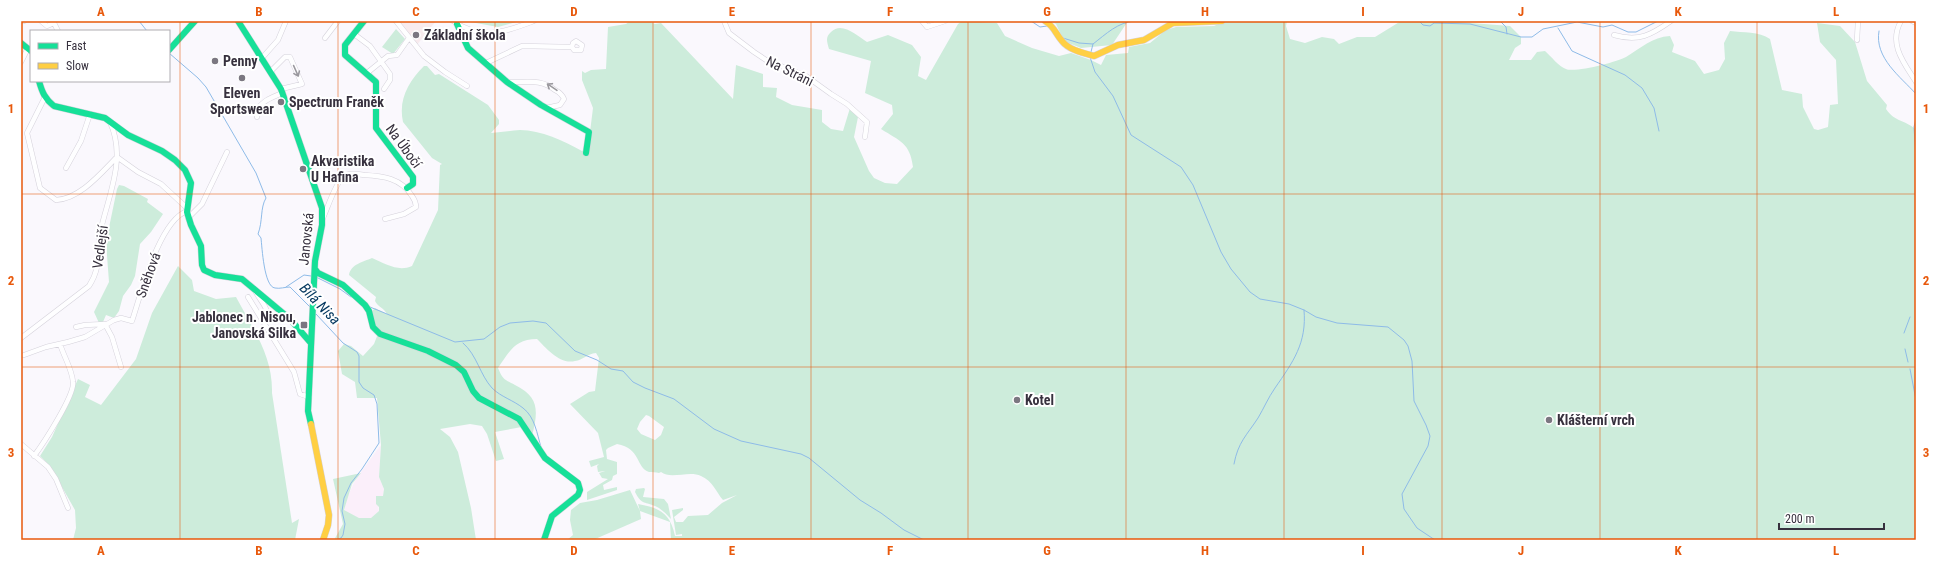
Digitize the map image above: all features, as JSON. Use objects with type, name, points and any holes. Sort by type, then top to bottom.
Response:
[{"type":"street","points":[[41,21],[47,26],[53,22]]},
{"type":"street","points":[[170,49],[195,21]]},
{"type":"street","points":[[262,58],[278,40],[286,21]]},
{"type":"street","points":[[326,36],[338,21]]},
{"type":"street","name":"Na Úbočí","points":[[323,218],[339,182],[346,175],[385,176],[407,188],[413,184],[414,179],[377,132],[375,125],[377,85],[374,79],[345,55],[345,45],[364,21]]},
{"type":"street","points":[[396,21],[424,56],[467,86]]},
{"type":"street","points":[[455,22],[475,31],[487,34],[505,32],[534,21]]},
{"type":"street","name":"Na Stráni","points":[[724,21],[729,33],[754,52],[766,60],[806,76],[855,110],[867,122],[865,137]]},
{"type":"street","points":[[922,21],[927,27],[945,21]]},
{"type":"street","points":[[1045,21],[1056,28],[1060,40],[1067,45],[1091,55],[1100,54],[1118,45],[1144,40],[1173,23],[1222,21]]},
{"type":"street","points":[[1614,35],[1631,39],[1644,37],[1671,21]]},
{"type":"street","points":[[1857,40],[1858,21]]},
{"type":"street","points":[[1901,21],[1896,34],[1896,46],[1899,54],[1916,82]]},
{"type":"street","points":[[1912,21],[1916,23]]},
{"type":"street","points":[[455,22],[468,48],[507,82],[546,108],[589,132],[586,153]]},
{"type":"street","name":"Janovská","points":[[240,23],[282,91],[322,208],[323,218],[316,251],[313,315],[310,342],[309,422],[329,515],[328,525],[323,540]]},
{"type":"street","points":[[354,34],[370,46],[390,77],[384,89]]},
{"type":"street","points":[[367,73],[389,56],[396,56],[409,38]]},
{"type":"street","points":[[21,43],[30,49],[21,62]]},
{"type":"street","points":[[486,63],[522,46],[572,46]]},
{"type":"street","points":[[257,117],[257,110],[261,104],[282,91],[302,84],[288,57],[271,71]]},
{"type":"street","points":[[507,82],[532,81],[548,84],[560,93],[564,99],[560,105],[546,108]]},
{"type":"street","points":[[39,82],[44,99],[49,103],[60,109],[101,117],[128,135],[172,157],[190,179],[192,187],[187,212]]},
{"type":"street","points":[[44,99],[27,133],[40,188],[56,200],[63,200],[89,184],[117,156],[138,172],[161,184],[187,212],[200,242],[202,251],[201,262],[206,272],[212,274],[237,276],[290,319],[310,342]]},
{"type":"street","points":[[66,168],[81,141],[90,114]]},
{"type":"street","name":"Vedlejší","points":[[21,338],[89,286],[96,274],[100,234],[116,172],[117,156],[115,132],[110,122]]},
{"type":"street","points":[[187,212],[202,204],[227,152]]},
{"type":"street","points":[[385,219],[404,214],[416,207],[416,202],[407,188]]},
{"type":"street","name":"Sněhová","points":[[24,355],[46,347],[85,337],[105,324],[121,318],[132,320],[150,264],[173,222],[182,213],[187,212]]},
{"type":"street","points":[[315,274],[318,273],[337,281],[365,305],[375,330],[387,337],[428,351],[464,372],[476,395],[515,416],[527,430],[545,458],[559,471],[575,481],[579,486],[579,492],[576,498],[552,516],[544,540]]},
{"type":"street","points":[[254,289],[268,312],[267,319],[263,322]]},
{"type":"street","points":[[248,297],[294,372],[300,394],[309,397]]},
{"type":"street","points":[[105,324],[112,338],[121,367]]},
{"type":"street","name":"Sněhová","points":[[76,327],[105,324]]},
{"type":"street","points":[[34,456],[47,438],[68,400],[73,386],[71,374],[60,344]]},
{"type":"street","points":[[21,447],[48,467],[56,479],[68,508]]},
{"type":"shaded area","name":"Základní škola","points":[[399,21],[436,21],[416,46]]},
{"type":"shaded area","points":[[381,445],[379,477],[384,489],[383,496],[376,497],[379,511],[371,518],[359,518],[344,511],[347,498],[356,479]]},
{"type":"green space","points":[[465,21],[520,21],[498,27]]},
{"type":"green space","points":[[630,21],[648,21],[655,24],[661,23],[733,99],[736,65],[763,74],[763,87],[777,88],[776,97],[792,105],[822,110],[822,122],[831,129],[843,131],[850,108],[858,117],[854,137],[869,171],[874,178],[885,183],[897,184],[913,167],[912,159],[907,148],[899,140],[881,129],[893,114],[892,105],[865,93],[871,61],[829,49],[827,38],[835,29],[845,29],[867,42],[888,35],[912,45],[921,57],[918,76],[926,80],[958,24],[962,21],[997,23],[1005,36],[1032,48],[1059,56],[1071,53],[1101,65],[1106,55],[1128,53],[1129,47],[1150,43],[1166,30],[1176,27],[1214,26],[1225,21],[1287,21],[1286,26],[1290,39],[1305,43],[1322,37],[1334,39],[1339,44],[1357,37],[1375,37],[1401,21],[1445,21],[1510,26],[1521,37],[1521,44],[1515,48],[1509,60],[1531,60],[1537,52],[1545,51],[1561,66],[1571,70],[1578,70],[1614,62],[1626,57],[1658,38],[1670,36],[1674,45],[1672,52],[1695,61],[1704,74],[1719,70],[1725,59],[1724,43],[1730,31],[1751,33],[1766,36],[1770,39],[1782,90],[1802,94],[1803,107],[1814,129],[1818,130],[1828,127],[1830,105],[1838,104],[1836,60],[1820,42],[1817,23],[1840,26],[1855,42],[1867,81],[1887,105],[1886,109],[1893,117],[1915,129],[1916,540],[671,540],[670,522],[640,511],[638,504],[652,507],[662,512],[670,521],[675,536],[682,536],[682,534],[676,535],[672,510],[683,508],[683,510],[674,517],[676,522],[683,522],[688,516],[708,515],[722,503],[737,495],[723,500],[709,481],[696,474],[670,475],[661,472],[649,472],[645,470],[630,450],[625,446],[617,444],[606,450],[607,459],[617,462],[617,474],[613,476],[612,480],[603,485],[604,490],[617,487],[617,490],[587,500],[587,492],[608,479],[602,478],[599,473],[605,471],[598,472],[597,466],[599,464],[591,467],[589,461],[604,457],[598,433],[570,404],[589,392],[595,391],[599,358],[596,353],[578,360],[569,362],[564,361],[549,351],[537,339],[523,341],[518,344],[509,352],[498,368],[504,379],[523,390],[533,400],[536,412],[532,436],[527,426],[495,432],[504,459],[496,461],[487,434],[482,426],[470,424],[440,429],[450,437],[458,452],[471,508],[476,540],[334,540],[343,524],[333,479],[361,473],[352,484],[344,510],[359,518],[371,518],[379,511],[379,507],[376,504],[376,496],[383,496],[384,489],[379,477],[381,445],[377,398],[357,398],[355,382],[342,374],[338,351],[344,344],[351,346],[363,356],[374,344],[379,331],[376,329],[371,312],[375,308],[387,314],[376,303],[376,297],[349,275],[350,271],[361,262],[372,258],[397,268],[407,268],[412,266],[438,210],[440,165],[442,164],[432,158],[403,122],[403,98],[409,84],[424,66],[427,66],[435,75],[439,74],[488,105],[499,120],[499,124],[491,133],[528,130],[560,140],[582,151],[588,148],[593,108],[582,80],[582,71],[585,73],[591,70],[606,69],[608,27],[626,24]],"holes":[[[646,415],[664,427],[661,435],[655,440],[641,434],[637,429],[640,422]]]},
{"type":"green space","points":[[1050,21],[1128,21],[1112,45],[1081,48],[1064,41],[1056,24]]},
{"type":"green space","points":[[396,29],[405,39],[393,54],[382,47]]},
{"type":"green space","points":[[119,185],[124,186],[148,199],[147,202],[163,214],[151,232],[140,244],[135,276],[131,285],[123,296],[119,311],[114,318],[106,315],[103,322],[99,323],[94,312],[109,282],[106,242]]},
{"type":"green space","points":[[178,266],[192,280],[194,291],[216,299],[236,297],[261,343],[269,367],[292,523],[299,519],[295,540],[73,540],[76,528],[75,510],[50,466],[40,456],[52,437],[78,379],[90,385],[85,397],[101,405],[136,359],[152,313]]},
{"type":"green space","points":[[644,488],[643,497],[664,499],[668,504],[671,519],[660,509],[639,499],[635,492],[636,489]]},
{"type":"green space","points":[[630,490],[640,511],[641,519],[593,540],[567,540],[573,535],[570,520],[571,510],[580,503],[597,500]]},
{"type":"waterway","name":"Bílá Nisa","points":[[139,21],[146,30]]},
{"type":"waterway","points":[[1031,21],[1040,27],[1047,26],[1054,33]]},
{"type":"waterway","points":[[1063,38],[1079,43],[1093,44],[1112,29],[1123,24],[1137,21],[1154,21]]},
{"type":"waterway","points":[[1419,21],[1423,25],[1430,26],[1434,23],[1470,24],[1521,37],[1532,37],[1543,29],[1577,22],[1603,27],[1612,25],[1628,32],[1636,32],[1658,21]]},
{"type":"waterway","points":[[1500,21],[1506,27],[1507,34]]},
{"type":"waterway","points":[[1558,28],[1572,51],[1625,75],[1642,88],[1654,108],[1659,131]]},
{"type":"waterway","points":[[1879,31],[1879,41],[1885,58],[1896,74],[1916,94]]},
{"type":"waterway","points":[[1091,52],[1093,44]]},
{"type":"waterway","name":"Bílá Nisa","points":[[170,54],[198,78],[206,87],[256,173],[266,198],[258,234],[261,238],[264,266],[268,281],[271,286],[275,288],[290,287],[310,307]]},
{"type":"waterway","points":[[1090,57],[1095,72],[1113,96],[1131,135],[1181,167],[1193,185],[1221,252],[1231,269],[1250,292],[1260,299],[1289,304],[1316,317],[1337,323],[1388,327],[1404,340],[1408,346],[1412,361],[1414,401],[1430,436],[1428,446],[1402,494],[1404,509],[1417,528],[1435,540]]},
{"type":"waterway","points":[[1916,119],[1914,127],[1916,157]]},
{"type":"waterway","points":[[286,287],[304,275],[311,276]]},
{"type":"waterway","points":[[316,277],[340,289],[351,297]]},
{"type":"waterway","points":[[370,307],[455,342],[484,339],[500,327],[510,323],[533,321],[546,323],[575,351],[597,360],[611,369],[623,371],[633,382],[674,399],[714,429],[741,441],[801,454],[809,458],[860,500],[904,530],[924,540]]},
{"type":"waterway","points":[[1234,464],[1240,444],[1293,361],[1301,342],[1304,310]]},
{"type":"waterway","name":"Bílá Nisa","points":[[316,314],[343,343],[357,352],[359,356],[359,382],[363,388],[374,395],[377,404],[379,443],[351,483],[344,498],[342,511],[345,524],[343,535],[341,538],[336,540]]},
{"type":"waterway","points":[[1904,333],[1910,317]]},
{"type":"waterway","points":[[463,343],[472,353],[484,377],[492,388],[527,412],[533,421],[541,447]]},
{"type":"waterway","points":[[1905,349],[1908,362]]},
{"type":"waterway","points":[[1910,369],[1916,400]]},
{"type":"traffic: fast","points":[[170,49],[195,21]]},
{"type":"traffic: fast","points":[[238,21],[281,89],[322,208],[322,225],[315,261],[308,411],[311,424]]},
{"type":"traffic: fast","points":[[364,21],[345,45],[345,55],[376,82],[376,128],[413,177],[413,184],[407,188]]},
{"type":"traffic: fast","points":[[457,24],[468,48],[507,82],[541,105],[589,132],[586,153]]},
{"type":"traffic: fast","points":[[21,43],[30,50]]},
{"type":"traffic: fast","points":[[39,82],[44,95],[54,106],[105,118],[128,135],[162,151],[175,160],[185,170],[191,183],[187,212],[191,225],[201,246],[202,265],[204,270],[215,275],[242,279],[290,319],[310,342]]},
{"type":"traffic: fast","points":[[315,269],[318,273],[343,285],[365,305],[369,311],[373,327],[380,334],[428,351],[456,365],[464,372],[473,391],[479,398],[519,419],[545,458],[578,483],[580,490],[578,495],[552,516],[544,540]]},
{"type":"traffic: slow","points":[[1045,21],[1068,47],[1094,56],[1118,45],[1144,40],[1173,23],[1222,21]]},
{"type":"traffic: slow","points":[[311,424],[329,515],[328,525],[323,540]]},
{"type":"place","name":"Základní škola","points":[[416,35]]},
{"type":"place","name":"Penny","points":[[215,61]]},
{"type":"place","name":"Eleven Sportswear","points":[[242,78]]},
{"type":"place","name":"Spectrum Franěk","points":[[281,102]]},
{"type":"place","name":"Akvaristika U Hafina","points":[[303,169]]},
{"type":"place","name":"Jablonec n. Nisou, Janovská Silka","points":[[304,325]]},
{"type":"place","name":"Kotel","points":[[1017,400]]},
{"type":"place","name":"Klášterní vrch","points":[[1549,420]]}]
